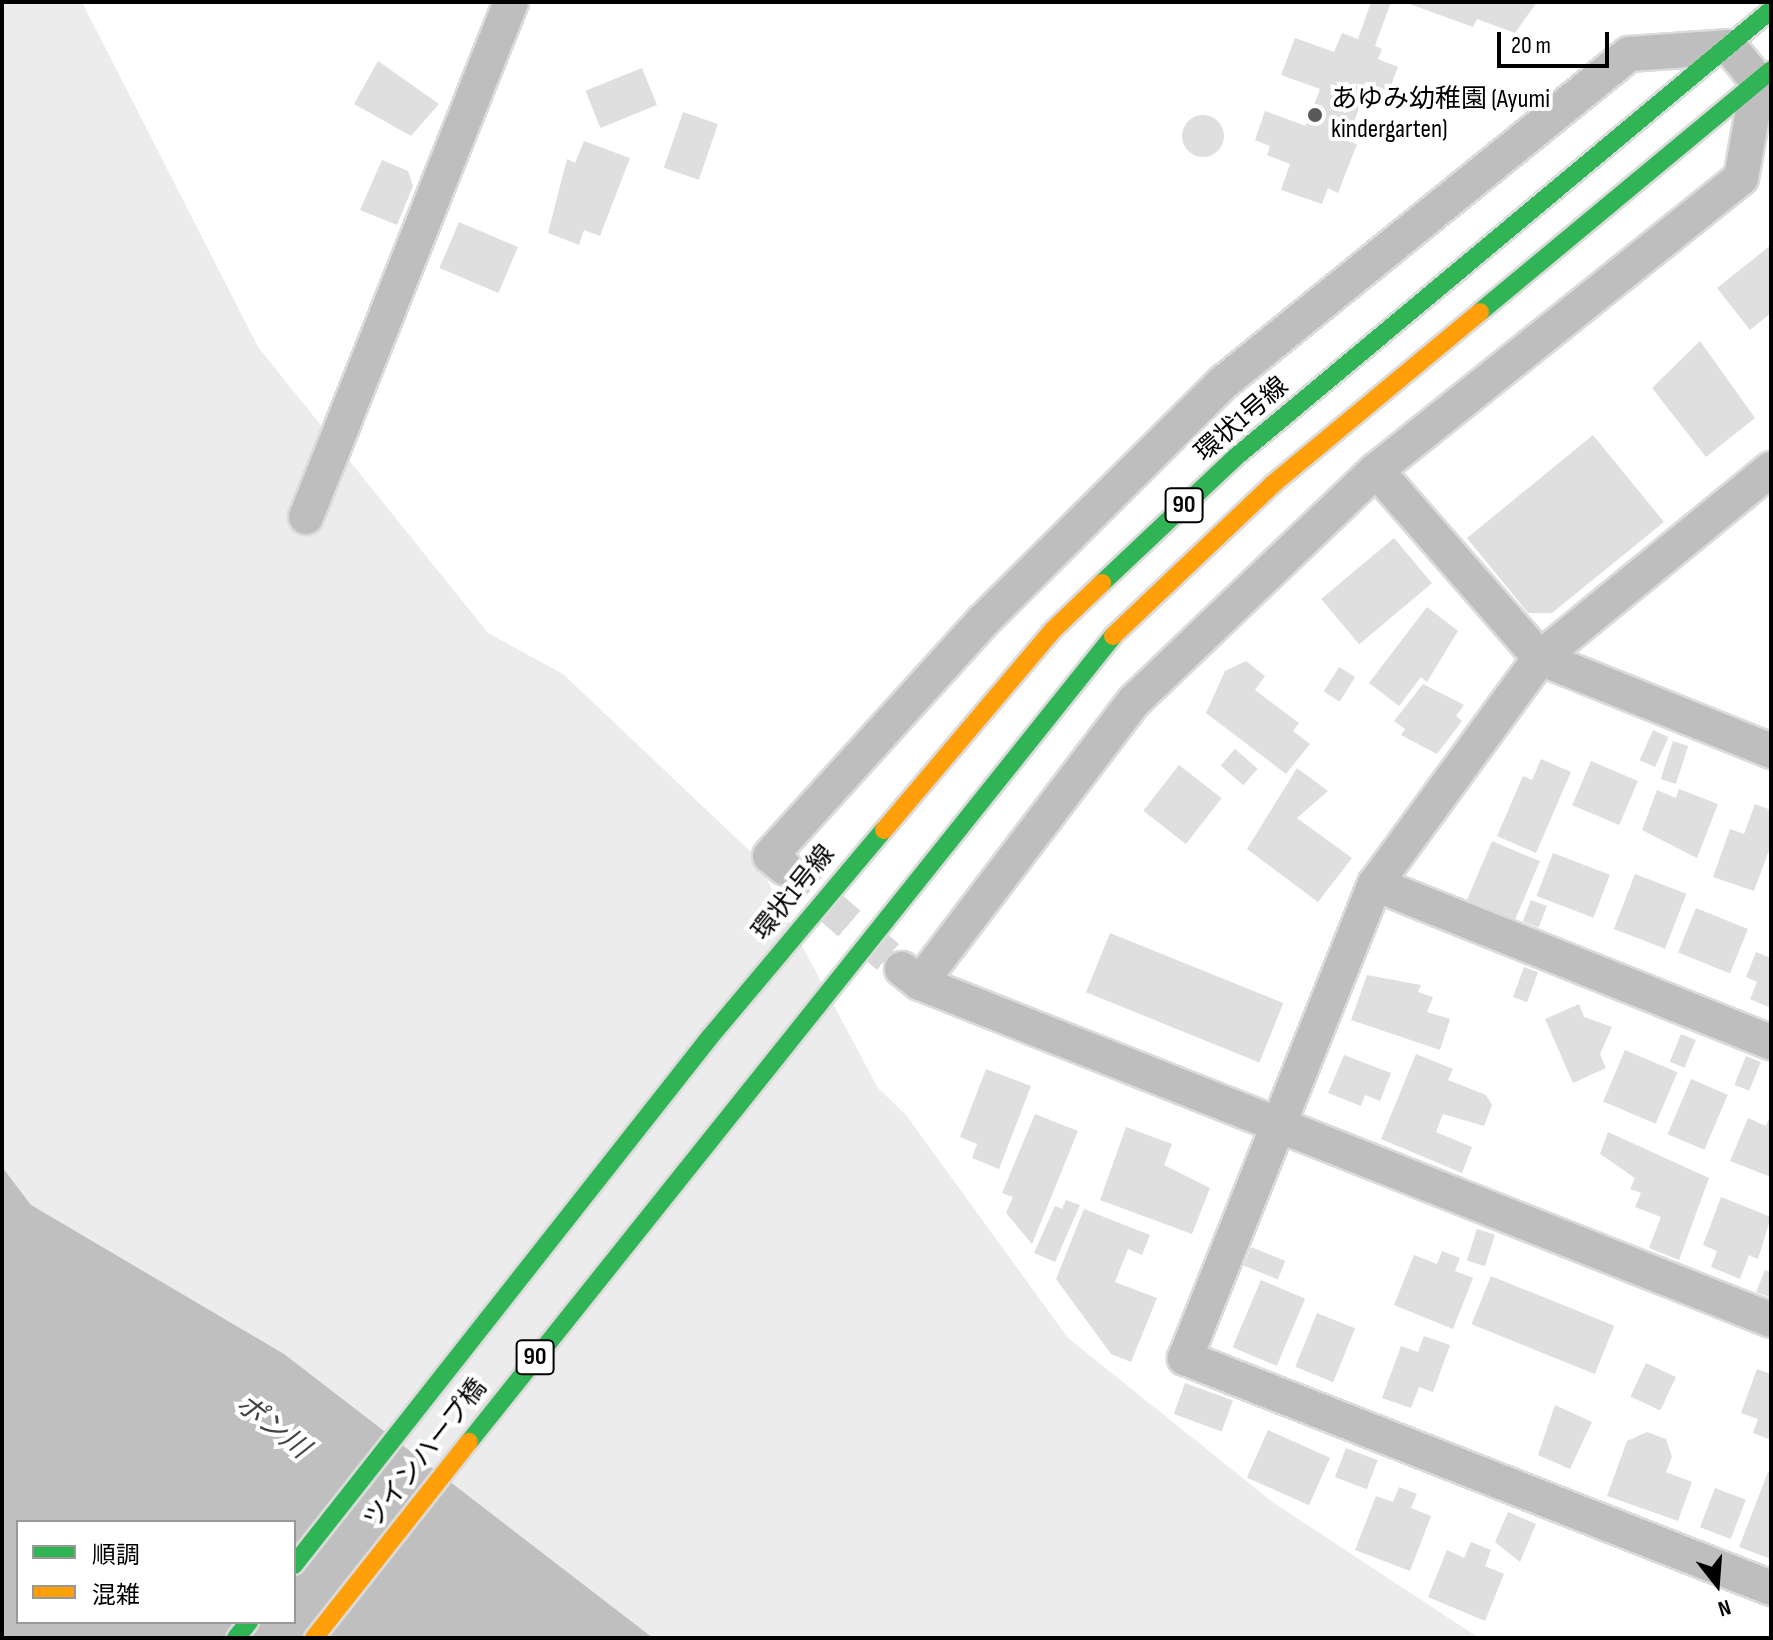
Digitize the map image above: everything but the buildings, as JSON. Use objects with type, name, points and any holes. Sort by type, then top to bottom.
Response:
[{"type":"main road","name":"環状1号線","points":[[710,1037],[876,833],[1073,610],[1237,456],[1771,10]]},
{"type":"main road","name":"ツインハープ橋","points":[[314,1638],[1096,652],[1180,567],[1764,76]]},
{"type":"main road","name":"ツインハープ橋","points":[[296,1562],[710,1037]]},
{"type":"street","points":[[306,517],[511,2]]},
{"type":"street","points":[[785,868],[770,856],[984,620],[1224,382],[1629,54],[1730,47],[1764,76],[1741,178],[1376,470],[1134,701],[911,976],[1275,1119],[1771,1320]]},
{"type":"street","points":[[1771,469],[1540,658],[1375,884],[1275,1119],[1185,1358],[1771,1588]]},
{"type":"street","points":[[1376,470],[1540,658],[1771,751]]},
{"type":"street","points":[[1375,884],[1771,1042]]},
{"type":"shaded area","points":[[2,2],[82,2],[258,347],[488,633],[563,674],[753,854],[878,1088],[906,1115],[1068,1338],[1274,1503],[1479,1638],[653,1638],[417,1459],[296,1521],[2,1492]]},
{"type":"water","name":"ポン川","points":[[2,1167],[31,1205],[284,1354],[653,1638],[2,1638]]},
{"type":"tunnel","points":[[785,868],[902,969]]},
{"type":"traffic: fast","points":[[1102,583],[1237,456],[1771,10]]},
{"type":"traffic: fast","points":[[1480,312],[1771,70]]},
{"type":"traffic: fast","points":[[469,1442],[1113,636]]},
{"type":"traffic: fast","points":[[296,1562],[710,1037],[884,830]]},
{"type":"traffic: fast","points":[[236,1638],[247,1624]]},
{"type":"traffic: slow","points":[[1113,636],[1273,484],[1480,312]]},
{"type":"traffic: slow","points":[[884,830],[1053,630],[1102,583]]},
{"type":"traffic: slow","points":[[314,1638],[469,1442]]},
{"type":"place","name":"あゆみ幼稚園 (Ayumi kindergarten)","points":[[1315,115]]}]
